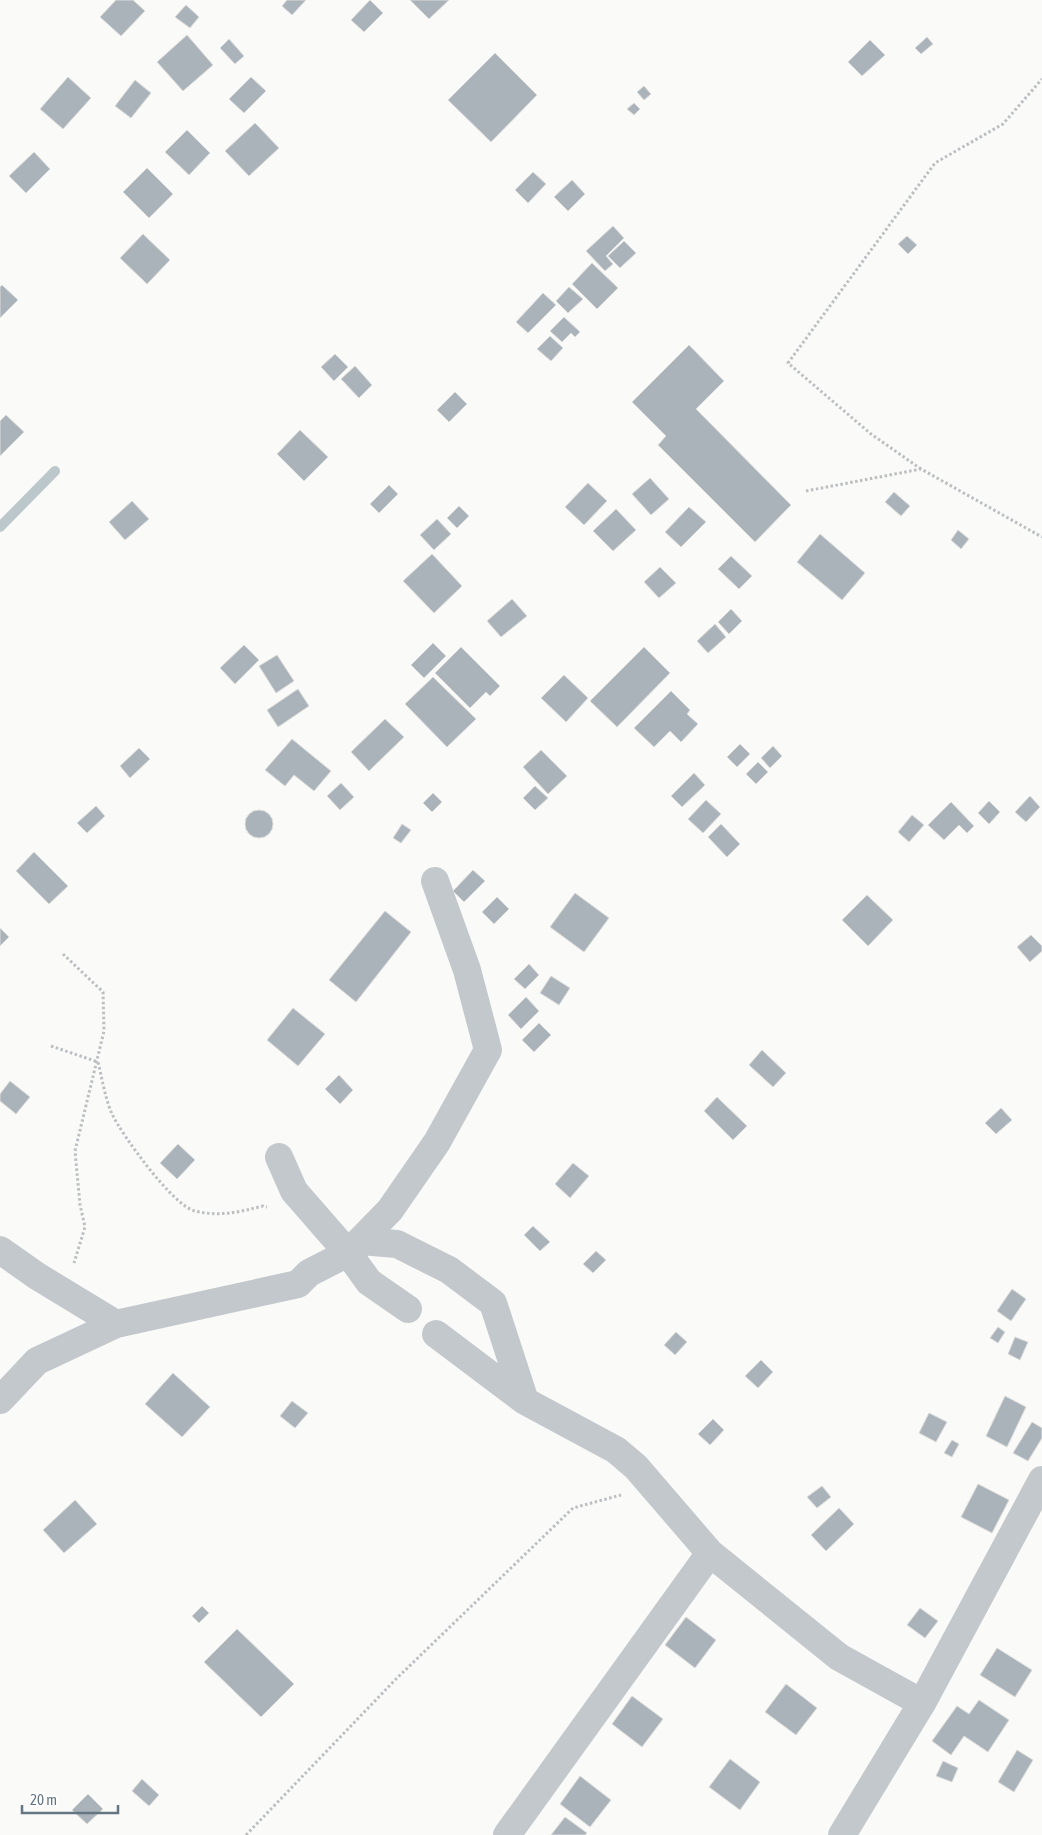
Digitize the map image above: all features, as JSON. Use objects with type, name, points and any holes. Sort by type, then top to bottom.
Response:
[{"type":"street","points":[[0,1400],[37,1361],[116,1324],[298,1284],[309,1273],[354,1247],[390,1210],[437,1142],[488,1050],[466,970],[435,881]]},
{"type":"street","points":[[279,1156],[294,1191],[354,1247],[370,1282],[408,1309]]},
{"type":"street","points":[[354,1247],[397,1244],[448,1270],[493,1303],[525,1401]]},
{"type":"street","points":[[0,1250],[66,1294],[116,1324]]},
{"type":"street","points":[[436,1334],[525,1401],[616,1450],[636,1467],[710,1553],[839,1657],[922,1702]]},
{"type":"street","points":[[842,1835],[922,1702],[1042,1480]]},
{"type":"street","points":[[506,1835],[710,1553]]},
{"type":"path","points":[[1042,79],[1003,124],[935,163],[788,364],[871,434],[921,469],[1042,537]]},
{"type":"path","points":[[806,491],[921,469]]},
{"type":"path","points":[[63,954],[102,992],[104,1031],[75,1151],[80,1205],[85,1227],[66,1294]]},
{"type":"path","points":[[51,1046],[98,1062]]},
{"type":"path","points":[[98,1062],[112,1113],[137,1154],[179,1201],[194,1211],[229,1214],[263,1206],[272,1209]]},
{"type":"path","points":[[246,1835],[396,1679],[573,1508],[652,1486]]},
{"type":"building","points":[[116,0],[133,0],[145,11],[121,36],[100,17]]},
{"type":"building","points":[[287,0],[306,0],[292,15],[282,6]]},
{"type":"building","points":[[370,0],[383,13],[364,32],[351,20]]},
{"type":"building","points":[[410,0],[449,0],[429,19]]},
{"type":"building","points":[[186,5],[199,17],[190,28],[175,17]]},
{"type":"building","points":[[187,35],[213,65],[183,91],[157,62]]},
{"type":"building","points":[[927,37],[933,44],[921,54],[915,48]]},
{"type":"building","points":[[229,39],[244,56],[235,64],[220,48]]},
{"type":"building","points":[[870,40],[885,55],[862,76],[848,62]]},
{"type":"building","points":[[495,53],[537,95],[491,142],[448,100]]},
{"type":"building","points":[[68,77],[91,98],[63,129],[40,109]]},
{"type":"building","points":[[251,77],[266,91],[244,113],[229,99]]},
{"type":"building","points":[[135,80],[151,93],[131,118],[115,106]]},
{"type":"building","points":[[644,86],[651,94],[644,100],[637,92]]},
{"type":"building","points":[[634,103],[640,109],[634,115],[627,109]]},
{"type":"building","points":[[255,123],[279,148],[249,176],[225,151]]},
{"type":"building","points":[[187,130],[210,153],[189,175],[165,152]]},
{"type":"building","points":[[34,152],[50,169],[26,193],[9,176]]},
{"type":"building","points":[[147,168],[173,194],[149,218],[123,192]]},
{"type":"building","points":[[533,172],[546,184],[528,203],[515,190]]},
{"type":"building","points":[[572,180],[585,194],[568,211],[554,197]]},
{"type":"building","points":[[613,226],[624,238],[606,256],[613,264],[605,271],[586,251]]},
{"type":"building","points":[[143,234],[170,260],[147,284],[120,258]]},
{"type":"building","points":[[907,236],[917,245],[908,254],[898,244]]},
{"type":"building","points":[[624,241],[636,253],[620,268],[608,256]]},
{"type":"building","points":[[592,263],[618,288],[597,309],[572,284]]},
{"type":"building","points":[[2,285],[18,300],[0,318],[0,287]]},
{"type":"building","points":[[569,287],[583,299],[568,313],[556,301]]},
{"type":"building","points":[[543,293],[556,305],[528,333],[516,322]]},
{"type":"building","points":[[564,317],[580,332],[575,337],[571,333],[562,342],[550,331]]},
{"type":"building","points":[[550,336],[563,348],[551,361],[537,349]]},
{"type":"building","points":[[689,345],[724,381],[696,409],[791,505],[755,542],[658,445],[666,436],[632,402]]},
{"type":"building","points":[[335,354],[348,367],[334,381],[321,367]]},
{"type":"building","points":[[355,366],[372,385],[359,398],[341,379]]},
{"type":"building","points":[[455,392],[467,404],[449,422],[437,410]]},
{"type":"building","points":[[6,415],[24,432],[0,456],[0,421]]},
{"type":"building","points":[[300,430],[328,457],[304,481],[277,454]]},
{"type":"building","points":[[650,478],[669,499],[651,515],[632,494]]},
{"type":"building","points":[[588,483],[607,501],[584,525],[565,507]]},
{"type":"building","points":[[389,485],[398,494],[379,513],[370,504]]},
{"type":"building","points":[[894,492],[910,506],[901,516],[885,502]]},
{"type":"building","points":[[132,501],[149,519],[125,540],[109,522]]},
{"type":"building","points":[[459,506],[469,516],[457,528],[447,518]]},
{"type":"building","points":[[689,507],[706,522],[681,547],[665,532]]},
{"type":"building","points":[[616,509],[636,530],[613,551],[593,531]]},
{"type":"building","points":[[437,519],[451,534],[434,550],[420,535]]},
{"type":"building","points":[[958,530],[969,539],[961,549],[951,540]]},
{"type":"building","points":[[820,534],[865,573],[842,600],[797,562]]},
{"type":"building","points":[[432,554],[462,586],[434,613],[403,581]]},
{"type":"building","points":[[731,556],[752,576],[739,589],[718,569]]},
{"type":"building","points":[[660,567],[676,583],[659,598],[644,582]]},
{"type":"building","points":[[512,599],[527,616],[501,637],[487,621]]},
{"type":"building","points":[[731,609],[742,621],[729,634],[718,622]]},
{"type":"building","points":[[715,624],[726,637],[708,653],[697,641]]},
{"type":"building","points":[[433,643],[446,656],[424,678],[411,665]]},
{"type":"building","points":[[244,645],[259,660],[235,684],[220,668]]},
{"type":"building","points":[[461,647],[500,686],[490,696],[486,692],[470,708],[435,673]]},
{"type":"building","points":[[644,647],[670,673],[617,727],[590,701]]},
{"type":"building","points":[[277,655],[294,681],[276,693],[259,666]]},
{"type":"building","points":[[564,675],[588,698],[566,722],[541,698]]},
{"type":"building","points":[[433,677],[476,719],[447,747],[405,704]]},
{"type":"building","points":[[298,689],[309,706],[278,727],[267,710]]},
{"type":"building","points":[[671,691],[690,710],[687,714],[698,724],[681,742],[670,731],[654,747],[634,728]]},
{"type":"building","points":[[385,719],[404,737],[369,771],[351,752]]},
{"type":"building","points":[[292,739],[331,771],[314,791],[294,775],[285,786],[265,770]]},
{"type":"building","points":[[740,744],[750,754],[737,767],[727,757]]},
{"type":"building","points":[[773,746],[782,756],[770,768],[761,758]]},
{"type":"building","points":[[139,748],[150,759],[130,778],[120,766]]},
{"type":"building","points":[[541,750],[567,776],[548,794],[523,767]]},
{"type":"building","points":[[758,762],[768,772],[756,784],[746,774]]},
{"type":"building","points":[[694,773],[705,785],[682,807],[671,796]]},
{"type":"building","points":[[341,783],[354,797],[340,810],[327,796]]},
{"type":"building","points":[[535,786],[548,798],[535,810],[523,798]]},
{"type":"building","points":[[433,793],[442,802],[432,812],[423,803]]},
{"type":"building","points":[[1030,796],[1040,807],[1026,822],[1015,812]]},
{"type":"building","points":[[706,800],[721,814],[703,833],[688,819]]},
{"type":"building","points":[[989,801],[1000,812],[989,824],[978,813]]},
{"type":"building","points":[[951,802],[974,826],[967,833],[959,825],[944,840],[928,825]]},
{"type":"building","points":[[96,806],[105,816],[87,833],[77,823]]},
{"type":"building","points":[[259,810],[269,814],[273,824],[269,834],[259,838],[249,834],[245,824],[249,814]]},
{"type":"building","points":[[912,815],[924,825],[909,842],[898,832]]},
{"type":"building","points":[[402,824],[411,830],[401,843],[393,838]]},
{"type":"building","points":[[721,824],[740,844],[727,857],[708,837]]},
{"type":"building","points":[[34,852],[68,886],[49,904],[16,871]]},
{"type":"building","points":[[473,870],[485,881],[464,902],[453,891]]},
{"type":"building","points":[[575,893],[609,918],[584,952],[550,927]]},
{"type":"building","points":[[867,895],[893,920],[868,946],[842,920]]},
{"type":"building","points":[[497,897],[509,909],[494,924],[482,912]]},
{"type":"building","points":[[385,911],[411,932],[356,1002],[329,980]]},
{"type":"building","points":[[0,928],[9,937],[0,946]]},
{"type":"building","points":[[1031,935],[1042,946],[1042,951],[1030,962],[1017,947]]},
{"type":"building","points":[[529,964],[539,975],[525,989],[514,979]]},
{"type":"building","points":[[551,976],[570,988],[559,1005],[540,993]]},
{"type":"building","points":[[526,997],[539,1011],[521,1029],[508,1015]]},
{"type":"building","points":[[293,1008],[325,1034],[298,1066],[267,1040]]},
{"type":"building","points":[[539,1023],[551,1035],[534,1052],[522,1040]]},
{"type":"building","points":[[762,1050],[786,1073],[773,1087],[749,1065]]},
{"type":"building","points":[[339,1075],[353,1090],[340,1104],[325,1089]]},
{"type":"building","points":[[10,1081],[30,1097],[16,1114],[0,1101],[0,1094]]},
{"type":"building","points":[[717,1097],[747,1126],[733,1140],[704,1111]]},
{"type":"building","points":[[1001,1108],[1012,1120],[996,1134],[985,1123]]},
{"type":"building","points":[[178,1144],[195,1160],[177,1179],[160,1163]]},
{"type":"building","points":[[573,1163],[589,1176],[570,1198],[555,1184]]},
{"type":"building","points":[[533,1226],[550,1242],[540,1251],[524,1235]]},
{"type":"building","points":[[596,1251],[606,1260],[593,1273],[583,1264]]},
{"type":"building","points":[[1012,1289],[1026,1299],[1011,1321],[997,1311]]},
{"type":"building","points":[[998,1327],[1005,1332],[998,1343],[990,1338]]},
{"type":"building","points":[[676,1332],[687,1342],[675,1355],[664,1345]]},
{"type":"building","points":[[1015,1337],[1028,1342],[1020,1360],[1008,1354]]},
{"type":"building","points":[[761,1360],[773,1372],[758,1388],[745,1376]]},
{"type":"building","points":[[173,1373],[210,1407],[182,1437],[145,1404]]},
{"type":"building","points":[[1005,1396],[1026,1407],[1007,1447],[986,1436]]},
{"type":"building","points":[[292,1401],[308,1413],[295,1428],[280,1416]]},
{"type":"building","points":[[929,1413],[947,1422],[936,1442],[919,1433]]},
{"type":"building","points":[[713,1419],[724,1430],[710,1445],[698,1434]]},
{"type":"building","points":[[1032,1422],[1042,1428],[1042,1438],[1028,1461],[1013,1453]]},
{"type":"building","points":[[952,1440],[959,1444],[952,1457],[944,1453]]},
{"type":"building","points":[[978,1484],[1009,1500],[992,1533],[961,1517]]},
{"type":"building","points":[[822,1486],[831,1497],[817,1508],[807,1497]]},
{"type":"building","points":[[75,1500],[97,1524],[64,1553],[43,1530]]},
{"type":"building","points":[[839,1508],[854,1524],[826,1551],[811,1535]]},
{"type":"building","points":[[202,1606],[209,1613],[199,1623],[192,1616]]},
{"type":"building","points":[[920,1608],[938,1621],[925,1638],[907,1625]]},
{"type":"building","points":[[686,1617],[716,1640],[695,1668],[665,1645]]},
{"type":"building","points":[[237,1629],[294,1684],[261,1717],[204,1662]]},
{"type":"building","points":[[997,1648],[1032,1670],[1015,1697],[980,1675]]},
{"type":"building","points":[[786,1684],[817,1708],[796,1735],[765,1712]]},
{"type":"building","points":[[632,1696],[663,1719],[642,1747],[612,1724]]},
{"type":"building","points":[[979,1700],[1009,1720],[988,1752],[964,1736],[951,1755],[932,1741],[957,1706],[969,1714]]},
{"type":"building","points":[[1017,1750],[1033,1760],[1014,1792],[998,1782]]},
{"type":"building","points":[[730,1759],[760,1782],[740,1810],[709,1787]]},
{"type":"building","points":[[943,1761],[958,1768],[952,1782],[936,1776]]},
{"type":"building","points":[[580,1776],[611,1800],[590,1827],[560,1804]]},
{"type":"building","points":[[142,1779],[159,1795],[149,1806],[132,1791]]},
{"type":"building","points":[[88,1794],[103,1809],[87,1824],[72,1810]]},
{"type":"building","points":[[565,1817],[587,1833],[585,1835],[551,1835]]},
{"type":"waterway","points":[[0,527],[55,471]]}]
